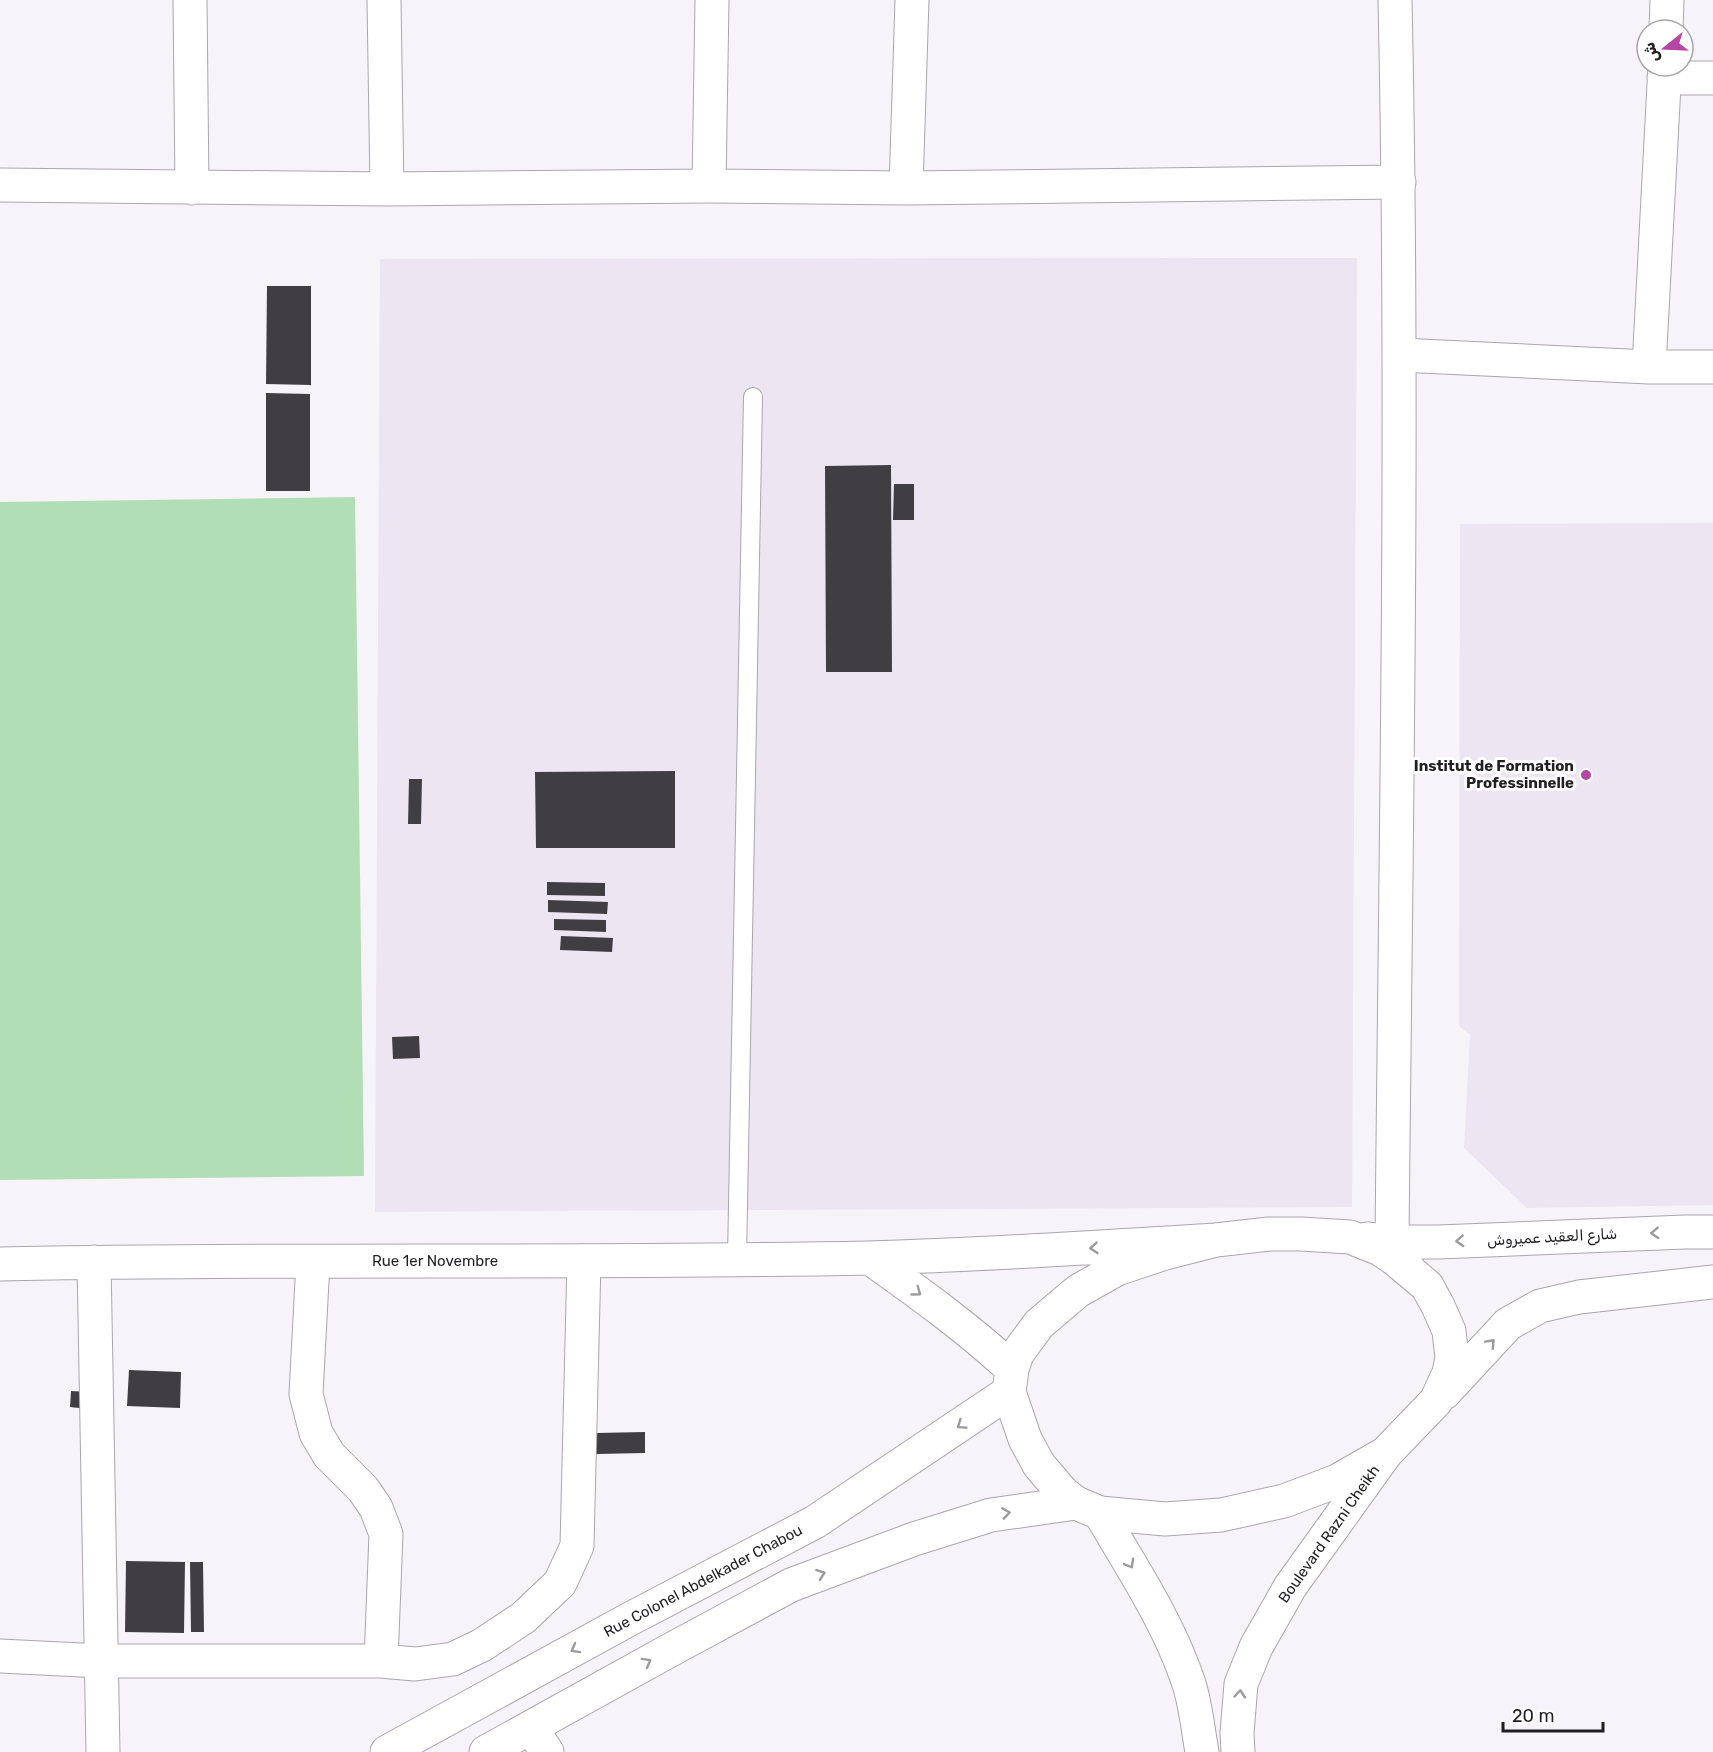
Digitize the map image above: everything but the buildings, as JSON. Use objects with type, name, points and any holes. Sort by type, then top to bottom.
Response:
[{"type":"main road","points":[[190,0],[192,188]]},
{"type":"main road","points":[[384,0],[387,189]]},
{"type":"main road","points":[[709,186],[712,0]]},
{"type":"main road","points":[[906,188],[912,0]]},
{"type":"main road","points":[[1395,0],[1400,355],[1392,1242],[1413,1275]]},
{"type":"main road","points":[[1666,18],[1667,0]]},
{"type":"main road","points":[[1695,76],[1713,78]]},
{"type":"main road","points":[[1649,367],[1665,78]]},
{"type":"main road","points":[[0,185],[387,189],[709,186],[906,188],[1399,182]]},
{"type":"main road","points":[[1400,355],[1649,367],[1713,367]]},
{"type":"main road","name":"شارع العقيد عميروش","points":[[1216,1240],[1269,1234],[1301,1234],[1392,1242],[1439,1242],[1713,1232]]},
{"type":"main road","points":[[1350,1237],[1380,1249],[1395,1259],[1427,1286],[1438,1306],[1449,1331],[1452,1358],[1449,1373],[1436,1401]]},
{"type":"main road","points":[[1011,1381],[1017,1354],[1039,1324],[1078,1291],[1117,1269],[1165,1253],[1216,1240]]},
{"type":"main road","name":"Rue 1er Novembre","points":[[0,1264],[870,1258],[1216,1240]]},
{"type":"main road","points":[[870,1258],[922,1295],[993,1351],[1011,1381],[1025,1439],[1039,1465],[1063,1493],[1088,1508],[1160,1616],[1190,1685],[1202,1752]]},
{"type":"main road","points":[[0,1656],[101,1661],[381,1661],[415,1665],[453,1659],[482,1645],[523,1617],[560,1583],[576,1546],[584,1261]]},
{"type":"main road","points":[[94,1262],[103,1752]]},
{"type":"main road","points":[[313,1262],[306,1394],[316,1433],[329,1455],[363,1489],[376,1508],[386,1534],[381,1661]]},
{"type":"main road","points":[[486,1752],[539,1740],[674,1648],[791,1585],[914,1539],[991,1515],[1088,1508],[1165,1519],[1221,1515],[1284,1501],[1337,1481],[1386,1453],[1508,1324],[1540,1306],[1579,1297],[1713,1282]]},
{"type":"main road","name":"Rue Colonel Abdelkader Chabou","points":[[387,1752],[628,1620],[815,1522],[1011,1381]]},
{"type":"main road","name":"Boulevard Razni Cheikh","points":[[1238,1752],[1237,1733],[1241,1684],[1256,1647],[1290,1587],[1386,1453]]},
{"type":"lane","points":[[738,1259],[753,397]]},
{"type":"shaded area","points":[[1357,258],[1352,1207],[375,1212],[380,259]]},
{"type":"shaded area","name":"Institut de Formation Professinnelle","points":[[1713,523],[1713,1205],[1527,1208],[1464,1148],[1470,1035],[1459,1026],[1460,524]]},
{"type":"green space","points":[[355,497],[364,1176],[0,1180],[0,502]]},
{"type":"place","name":"Institut de Formation Professinnelle","points":[[1586,775]]}]
